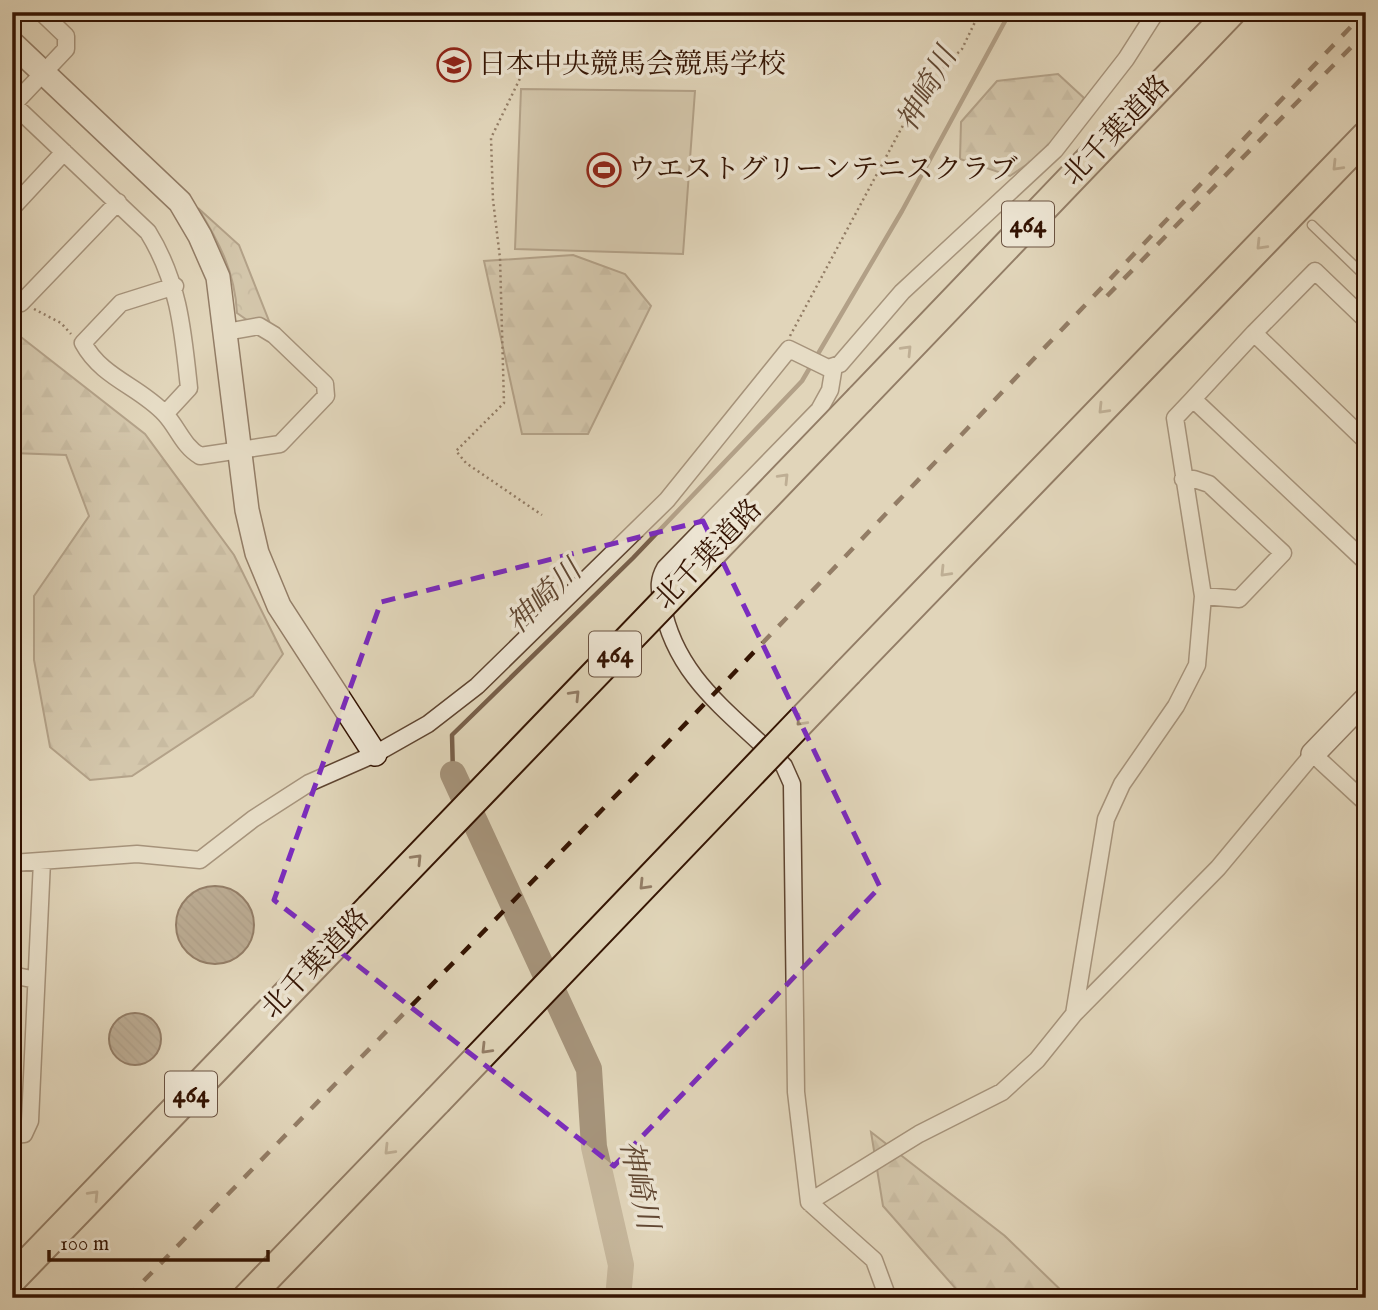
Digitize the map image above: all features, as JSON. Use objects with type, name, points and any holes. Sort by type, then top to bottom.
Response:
[{"type":"highway","name":"北千葉道路","points":[[12,1279],[1231,12]]},
{"type":"highway","points":[[247,1298],[1366,136]]},
{"type":"street","points":[[41,12],[66,36],[66,49],[13,106],[118,202],[148,232],[163,256],[181,310],[189,388],[165,414]]},
{"type":"street","points":[[12,863],[136,854],[200,860],[253,819],[309,783],[375,754],[428,724],[477,686],[667,500],[789,349],[828,366],[840,365],[902,292],[1055,150],[1126,59],[1156,12]]},
{"type":"street","points":[[12,43],[180,202],[200,236],[218,277],[247,510],[257,553],[279,606],[375,754]]},
{"type":"street","points":[[12,208],[64,152]]},
{"type":"street","points":[[17,301],[118,202]]},
{"type":"street","points":[[1074,1014],[1106,818],[1122,784],[1176,706],[1197,665],[1203,596],[1175,418],[1315,271],[1366,320]]},
{"type":"street","points":[[174,286],[121,303],[83,343],[91,358],[105,372],[165,414],[190,450],[200,456],[280,444],[326,397],[325,384],[274,335],[259,326],[226,332]]},
{"type":"street","points":[[1254,333],[1366,440]]},
{"type":"street","points":[[828,366],[830,390],[818,410],[665,568],[658,583],[665,617],[684,665],[783,766],[792,784],[796,1092],[809,1202],[874,1260],[888,1298]]},
{"type":"street","points":[[1193,399],[1366,562]]},
{"type":"street","points":[[1183,480],[1194,479],[1209,484],[1283,552],[1239,599],[1203,596]]},
{"type":"street","points":[[809,1202],[919,1134],[1002,1093],[1037,1060],[1074,1014],[1219,868],[1313,754],[1366,699]]},
{"type":"street","points":[[1313,754],[1362,793]]},
{"type":"street","points":[[12,1135],[24,1134],[30,1121],[42,861]]},
{"type":"street","points":[[12,975],[36,980]]},
{"type":"lane","points":[[1312,225],[1366,277]]},
{"type":"path","points":[[789,349],[788,340],[908,116],[932,78],[962,48],[975,22],[975,12]]},
{"type":"path","points":[[527,64],[491,138],[493,200],[500,258],[504,403],[456,451],[466,463],[542,515]]},
{"type":"path","points":[[17,301],[61,323],[83,343]]},
{"type":"highlighted area","points":[[703,521],[880,887],[614,1166],[274,900],[381,602]]},
{"type":"green space","points":[[1058,74],[1084,98],[1052,147],[1010,176],[960,159],[961,122],[997,81]]},
{"type":"green space","name":"ウエストグリーンテニスクラブ","points":[[521,89],[695,91],[683,254],[515,249]]},
{"type":"green space","points":[[198,208],[239,245],[269,321],[247,320],[237,313],[233,284],[225,258]]},
{"type":"green space","points":[[573,255],[625,274],[651,306],[588,434],[522,434],[484,261]]},
{"type":"green space","points":[[12,330],[145,434],[234,555],[283,654],[253,696],[132,776],[90,780],[50,747],[34,660],[34,596],[89,516],[66,455],[12,453]]},
{"type":"green space","points":[[871,1132],[1005,1236],[1069,1298],[964,1298],[883,1206]]},
{"type":"building","points":[[207,886],[223,886],[237,892],[248,903],[254,917],[254,933],[248,947],[237,958],[223,964],[207,964],[193,958],[182,947],[176,933],[176,917],[182,903],[193,892]]},
{"type":"building","points":[[135,1013],[145,1015],[153,1021],[159,1029],[159,1049],[153,1057],[145,1063],[135,1065],[125,1063],[117,1057],[111,1049],[109,1039],[111,1029],[117,1021],[125,1015]]},
{"type":"waterway","name":"神崎川","points":[[453,774],[452,735],[633,558],[802,381],[902,211],[1010,12]]},
{"type":"waterway","name":"神崎川","points":[[453,774],[589,1069],[594,1147],[621,1265],[618,1298]]},
{"type":"railway","points":[[127,1298],[669,741],[1365,12]]},
{"type":"railway","points":[[1107,296],[1366,32]]},
{"type":"place","name":"日本中央競馬会競馬学校","points":[[454,65]]},
{"type":"place","name":"ウエストグリーンテニスクラブ","points":[[604,170]]}]
